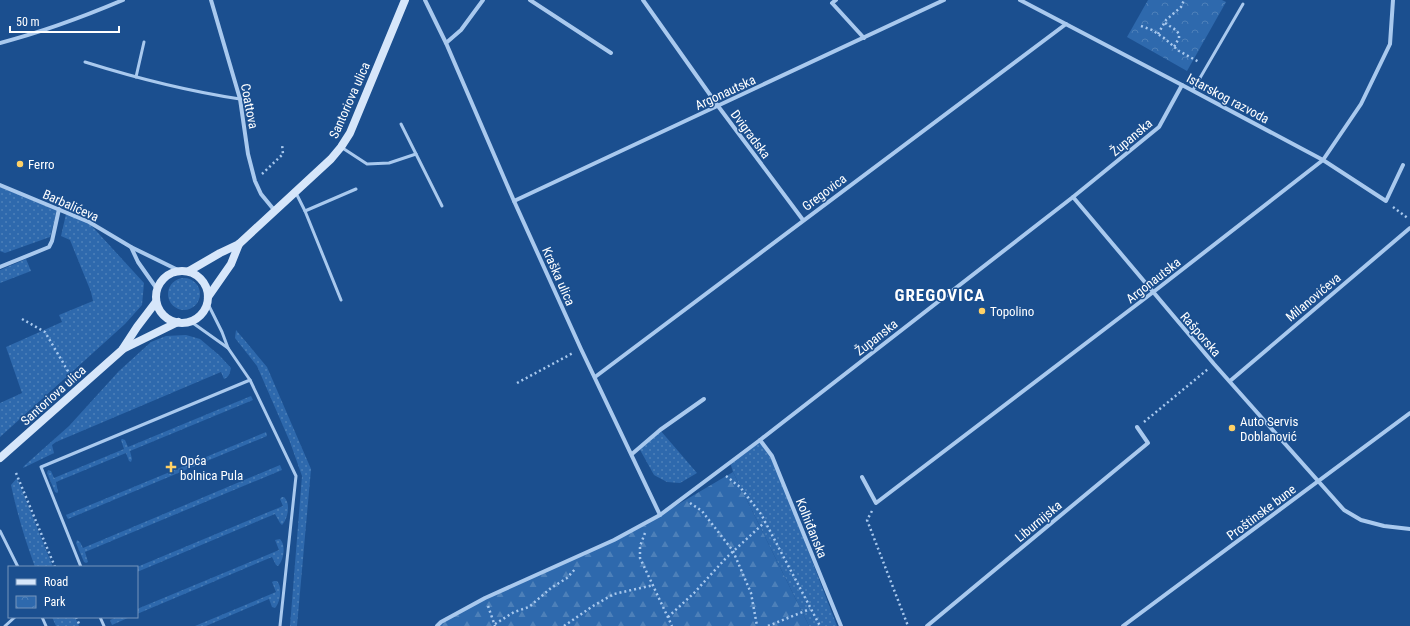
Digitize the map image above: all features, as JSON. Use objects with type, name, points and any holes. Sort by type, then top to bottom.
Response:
[{"type":"main road","name":"Santoriova ulica","points":[[189,272],[220,253],[239,244],[331,159],[341,147],[350,133],[405,0]]},
{"type":"main road","name":"Santoriova ulica","points":[[208,300],[231,264],[239,244]]},
{"type":"main road","points":[[172,272],[189,272],[197,275],[203,281],[207,289],[208,300],[201,314],[190,321],[178,322],[170,320],[159,309],[156,302],[157,289],[160,282],[172,272]]},
{"type":"main road","name":"Santoriova ulica","points":[[122,350],[156,302]]},
{"type":"main road","name":"Santoriova ulica","points":[[0,458],[122,350],[178,322]]},
{"type":"street","points":[[0,43],[31,35],[78,19],[123,0]]},
{"type":"street","name":"Coattova","points":[[211,0],[240,99],[248,154],[255,181],[261,194],[276,211]]},
{"type":"street","name":"Kraška ulica","points":[[425,0],[446,43],[514,201],[581,349],[660,515]]},
{"type":"street","points":[[446,43],[461,30],[483,0]]},
{"type":"street","points":[[530,0],[611,53]]},
{"type":"street","name":"Dvigradska","points":[[643,0],[718,106],[803,220]]},
{"type":"street","points":[[836,0],[832,3],[864,38]]},
{"type":"street","name":"Argonautska","points":[[514,201],[944,0]]},
{"type":"street","name":"Istarskog razvoda","points":[[1020,0],[1323,160],[1386,201]]},
{"type":"street","name":"Argonautska","points":[[876,503],[1152,293],[1323,160],[1361,104],[1390,44],[1393,0]]},
{"type":"street","name":"Gregovica","points":[[595,376],[1066,24]]},
{"type":"street","name":"Županska","points":[[437,626],[441,622],[485,598],[614,540],[660,515],[760,440],[1073,197],[1159,127],[1182,85]]},
{"type":"street","points":[[1386,201],[1403,165]]},
{"type":"street","name":"Barbalićeva","points":[[0,185],[89,222],[131,247],[180,271]]},
{"type":"street","name":"Rašporska","points":[[1073,197],[1152,293],[1344,510],[1361,520],[1384,526],[1410,529]]},
{"type":"street","points":[[0,267],[49,247],[52,241],[59,209]]},
{"type":"street","name":"Milanovićeva","points":[[1230,381],[1410,228]]},
{"type":"street","points":[[131,247],[138,262],[157,289]]},
{"type":"street","points":[[632,454],[660,430],[704,399]]},
{"type":"street","name":"Proštinske bune","points":[[1123,626],[1410,413]]},
{"type":"street","name":"Liburnijska","points":[[927,626],[1148,443],[1137,427]]},
{"type":"street","name":"Kolhiđanska","points":[[760,440],[772,456],[841,626]]},
{"type":"street","points":[[862,476],[876,503]]},
{"type":"lane","points":[[1193,90],[1243,4]]},
{"type":"lane","points":[[136,77],[144,42]]},
{"type":"lane","points":[[85,62],[203,94],[240,99]]},
{"type":"lane","points":[[401,124],[442,206]]},
{"type":"lane","points":[[341,147],[367,164],[389,163],[416,154]]},
{"type":"lane","points":[[305,211],[356,189]]},
{"type":"lane","points":[[296,192],[341,300]]},
{"type":"lane","points":[[208,300],[228,348],[250,380],[296,476],[280,626]]},
{"type":"lane","points":[[190,321],[228,348]]},
{"type":"lane","points":[[81,566],[41,467],[250,380]]},
{"type":"lane","points":[[0,532],[17,566]]},
{"type":"lane","points":[[5,626],[14,618]]},
{"type":"path","points":[[1158,34],[1165,23],[1181,7],[1184,0]]},
{"type":"path","points":[[1165,23],[1180,34],[1174,47]]},
{"type":"path","points":[[1141,26],[1152,30],[1179,51],[1207,66]]},
{"type":"path","points":[[255,181],[283,154],[282,144]]},
{"type":"path","points":[[1386,201],[1410,220]]},
{"type":"path","points":[[22,319],[45,332],[72,378]]},
{"type":"path","points":[[517,383],[581,349]]},
{"type":"path","points":[[1137,427],[1214,364]]},
{"type":"path","points":[[16,473],[55,566]]},
{"type":"path","points":[[716,473],[727,476],[740,486],[761,514],[820,626]]},
{"type":"path","points":[[683,498],[702,511],[733,551],[751,593],[757,626]]},
{"type":"path","points":[[876,503],[867,520],[908,626]]},
{"type":"path","points":[[649,521],[640,546],[640,558],[672,626]]},
{"type":"path","points":[[668,617],[694,593],[733,551],[765,522]]},
{"type":"path","points":[[485,598],[495,625],[514,612],[529,606],[551,588],[567,578],[577,567]]},
{"type":"path","points":[[564,626],[614,594],[654,585]]},
{"type":"path","points":[[768,626],[810,609]]},
{"type":"green space","points":[[1148,0],[1222,0],[1226,2],[1187,71],[1127,37]]},
{"type":"green space","points":[[0,187],[57,210],[50,237],[5,253],[0,251]]},
{"type":"green space","points":[[66,214],[89,223],[144,283],[142,305],[125,324],[0,437],[0,403],[22,393],[6,347],[62,322],[59,315],[93,301],[91,292],[70,240],[61,236]]},
{"type":"green space","points":[[26,259],[31,271],[0,283],[0,270]]},
{"type":"green space","points":[[181,278],[187,278],[197,285],[200,294],[199,300],[193,307],[187,310],[181,310],[171,303],[168,297],[168,291],[175,281]]},
{"type":"green space","points":[[236,330],[267,367],[311,469],[297,626],[290,626],[302,476],[290,442],[257,366],[235,338]]},
{"type":"green space","points":[[186,335],[200,339],[219,355],[231,368],[227,377],[224,379],[221,372],[56,442],[52,445],[54,453],[23,468],[69,426],[119,371],[151,342],[166,336]]},
{"type":"green space","points":[[251,396],[253,400],[130,451],[132,459],[131,462],[129,461],[126,453],[56,482],[58,492],[55,492],[47,473],[48,470],[51,471],[54,478],[124,449],[122,439],[125,440],[128,447]]},
{"type":"green space","points":[[660,430],[697,473],[680,483],[667,482],[654,475],[639,448]]},
{"type":"green space","points":[[266,432],[267,436],[68,519],[66,515]]},
{"type":"green space","points":[[760,440],[772,456],[837,626],[809,626],[733,472],[730,462]]},
{"type":"green space","points":[[280,465],[282,470],[85,552],[88,562],[84,562],[76,543],[77,540],[83,548]]},
{"type":"green space","points":[[733,472],[809,626],[437,626],[485,598],[591,550],[660,515]]},
{"type":"green space","points":[[17,478],[53,566],[35,566],[11,485]]},
{"type":"green space","points":[[284,497],[288,507],[287,515],[282,525],[275,514],[138,572],[138,567],[283,506],[280,499]]},
{"type":"green space","points":[[280,539],[284,549],[282,560],[278,566],[272,557],[138,614],[138,609],[279,550],[275,540]]},
{"type":"green space","points":[[277,581],[280,587],[279,599],[275,608],[272,607],[269,599],[206,626],[195,626],[276,592],[272,582]]},
{"type":"green space","points":[[52,618],[75,618],[79,626],[56,626]]},
{"type":"green space","points":[[115,618],[128,618],[112,625],[110,620]]},
{"type":"place","name":"Ferro","points":[[20,164]]},
{"type":"place","name":"Topolino","points":[[982,311]]},
{"type":"place","name":"Auto Servis Doblanović","points":[[1232,428]]},
{"type":"place","name":"Opća bolnica Pula","points":[[171,467]]},
{"type":"district","name":"GREGOVICA","points":[[940,295]]}]
